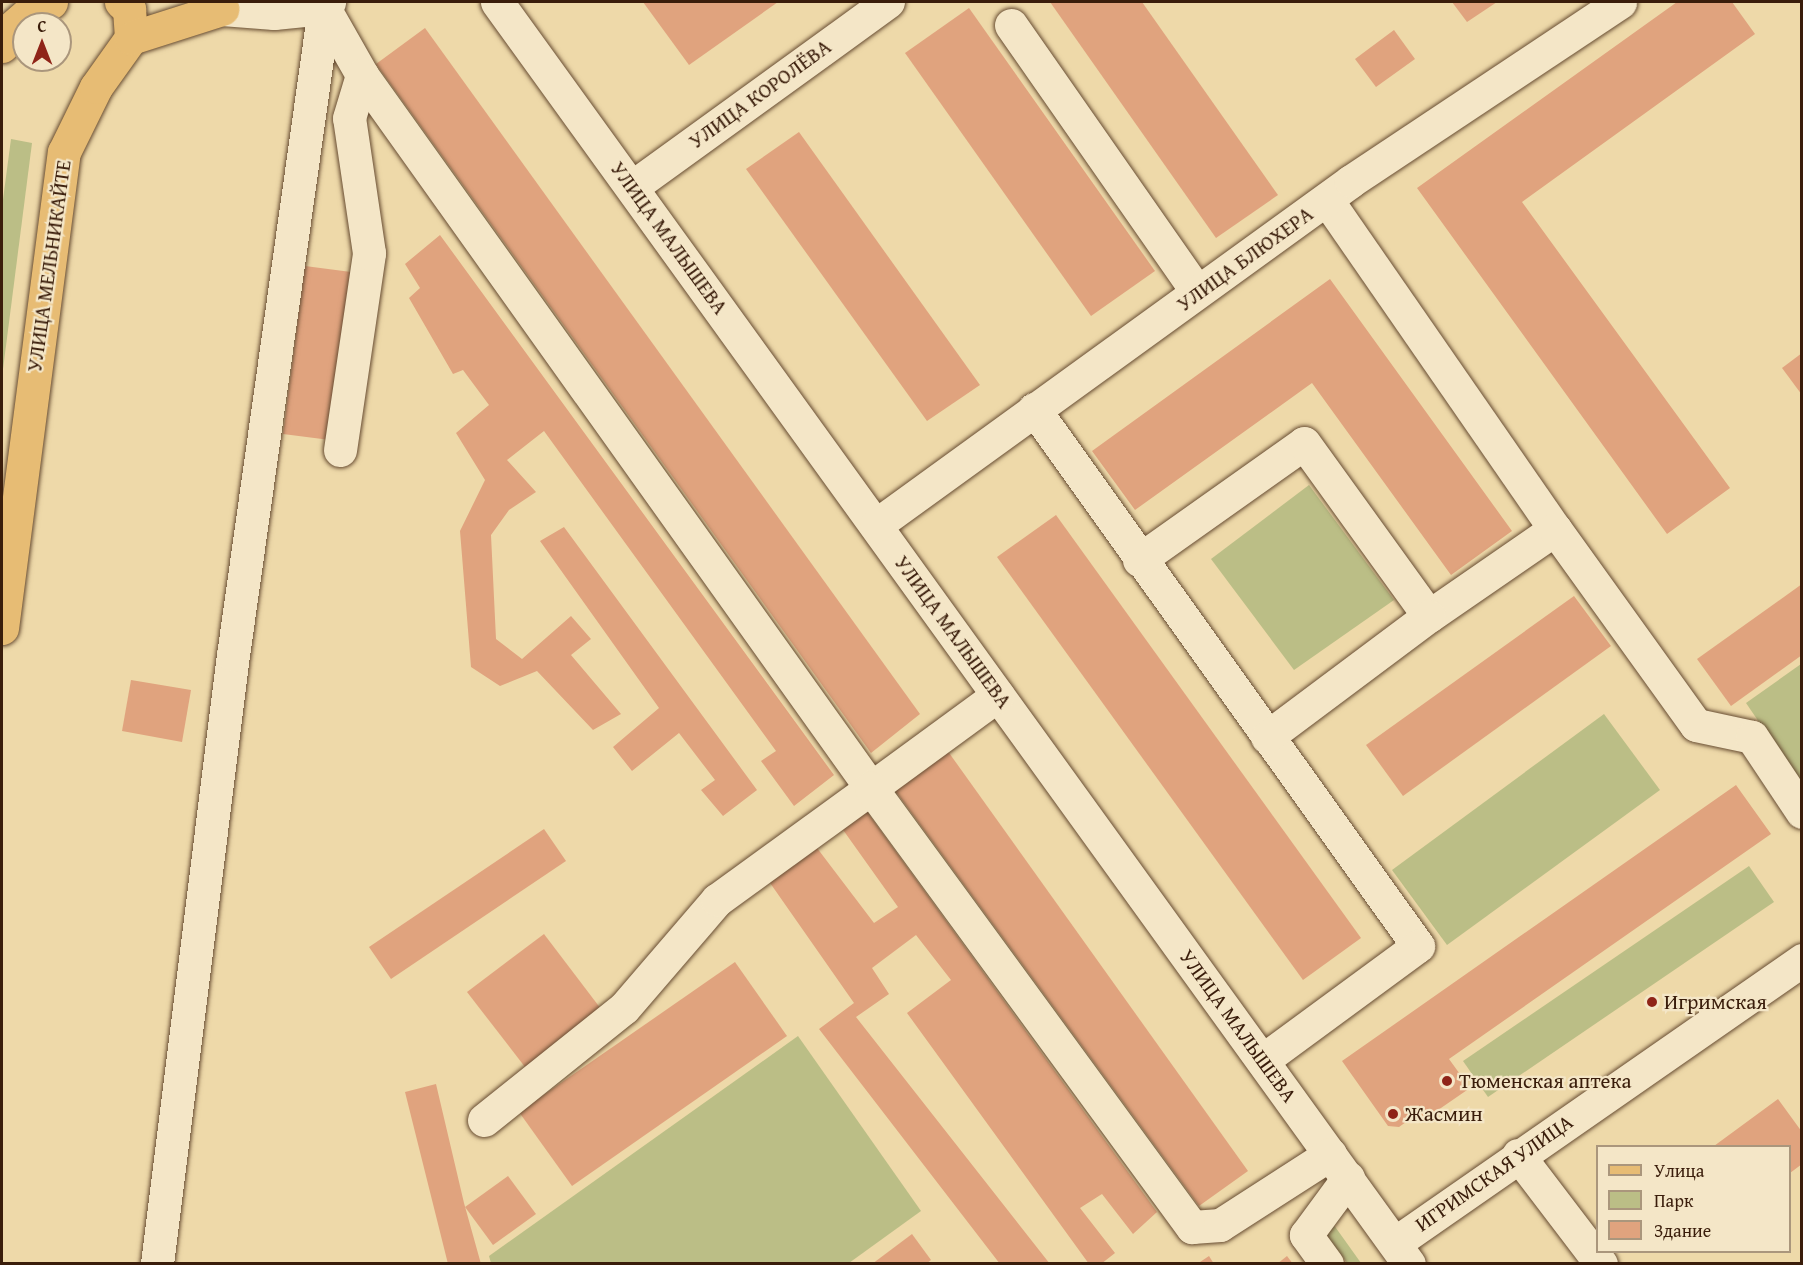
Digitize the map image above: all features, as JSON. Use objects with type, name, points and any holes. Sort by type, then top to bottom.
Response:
[{"type":"main road","points":[[2,46],[8,31],[34,8],[51,2]]},
{"type":"main road","points":[[121,2],[129,9],[131,38],[222,9]]},
{"type":"main road","points":[[164,2],[222,9]]},
{"type":"main road","name":"УЛИЦА МЕЛЬНИКАЙТЕ","points":[[2,628],[64,152],[96,87],[131,38]]},
{"type":"street","name":"УЛИЦА КОРОЛЁВА","points":[[632,187],[888,2]]},
{"type":"street","name":"УЛИЦА БЛЮХЕРА","points":[[876,525],[1327,200],[1620,2]]},
{"type":"street","points":[[222,9],[274,13],[326,5]]},
{"type":"street","points":[[326,5],[362,75],[871,788],[1192,1227],[1220,1225],[1339,1166]]},
{"type":"street","points":[[157,1263],[233,655],[326,5]]},
{"type":"street","name":"УЛИЦА МАЛЫШЕВА","points":[[507,5],[632,187],[1402,1253]]},
{"type":"street","points":[[1011,26],[1197,292]]},
{"type":"street","points":[[340,450],[369,253],[349,118],[362,75]]},
{"type":"street","points":[[1327,200],[1555,529],[1696,725],[1752,737],[1802,812]]},
{"type":"street","points":[[1034,409],[1139,560],[1418,946],[1263,1060]]},
{"type":"street","points":[[1139,560],[1304,442],[1429,616]]},
{"type":"street","points":[[1267,737],[1429,616],[1555,529]]},
{"type":"street","points":[[484,1120],[624,1008],[717,900],[998,695]]},
{"type":"street","name":"ИГРИМСКАЯ УЛИЦА","points":[[1402,1253],[1518,1155],[1802,960]]},
{"type":"street","points":[[1518,1155],[1600,1263]]},
{"type":"street","points":[[1326,1263],[1306,1235],[1339,1166]]},
{"type":"green space","points":[[11,139],[32,143],[2,377],[2,207]]},
{"type":"green space","points":[[1309,485],[1394,600],[1294,670],[1211,559]]},
{"type":"green space","points":[[1801,664],[1801,784],[1746,703]]},
{"type":"green space","points":[[1604,714],[1660,790],[1447,945],[1392,870]]},
{"type":"green space","points":[[1749,866],[1774,902],[1488,1097],[1463,1061]]},
{"type":"green space","points":[[798,1036],[921,1211],[849,1263],[491,1263],[489,1256]]},
{"type":"green space","points":[[1331,1221],[1361,1263],[1347,1263],[1324,1231]]},
{"type":"building","points":[[643,2],[778,2],[689,65]]},
{"type":"building","points":[[1050,2],[1142,2],[1278,195],[1216,238]]},
{"type":"building","points":[[1452,2],[1497,2],[1467,22]]},
{"type":"building","points":[[1677,2],[1732,2],[1755,34],[1522,202],[1730,488],[1667,534],[1417,188]]},
{"type":"building","points":[[969,8],[1155,271],[1091,316],[905,53]]},
{"type":"building","points":[[425,28],[920,714],[871,753],[376,64]]},
{"type":"building","points":[[1394,30],[1415,59],[1376,87],[1355,59]]},
{"type":"building","points":[[799,132],[980,385],[927,421],[746,169]]},
{"type":"building","points":[[440,235],[834,775],[794,806],[761,761],[776,751],[544,431],[507,460],[536,492],[509,510],[491,535],[496,639],[522,659],[571,616],[591,639],[571,655],[621,714],[593,730],[537,671],[500,686],[471,667],[460,531],[485,480],[456,433],[489,405],[463,370],[453,374],[409,298],[420,288],[405,264]]},
{"type":"building","points":[[305,266],[351,272],[330,440],[283,434]]},
{"type":"building","points":[[1330,279],[1512,531],[1451,575],[1312,383],[1135,510],[1092,451]]},
{"type":"building","points":[[1802,353],[1802,395],[1782,368]]},
{"type":"building","points":[[1056,515],[1361,938],[1303,980],[997,557]]},
{"type":"building","points":[[564,527],[757,790],[723,816],[701,790],[715,780],[679,733],[632,771],[613,747],[659,708],[540,541]]},
{"type":"building","points":[[1802,584],[1802,655],[1731,706],[1697,659]]},
{"type":"building","points":[[1574,596],[1611,646],[1403,796],[1366,745]]},
{"type":"building","points":[[131,680],[191,690],[182,742],[122,731]]},
{"type":"building","points":[[947,750],[1248,1171],[1199,1206],[894,789]]},
{"type":"building","points":[[1736,785],[1771,834],[1449,1059],[1470,1088],[1425,1119],[1420,1112],[1399,1127],[1388,1126],[1342,1061]]},
{"type":"building","points":[[865,809],[1157,1212],[1133,1234],[1102,1194],[1080,1208],[1115,1253],[1101,1264],[1089,1264],[907,1013],[951,980],[916,935],[872,968],[889,994],[856,1017],[1050,1264],[1000,1264],[819,1029],[854,1003],[768,880],[814,844],[874,923],[898,907],[841,827]]},
{"type":"building","points":[[544,829],[566,861],[391,979],[369,947]]},
{"type":"building","points":[[544,934],[601,1009],[525,1067],[467,992]]},
{"type":"building","points":[[735,962],[787,1036],[572,1186],[519,1112]]},
{"type":"building","points":[[436,1084],[481,1264],[448,1264],[405,1092]]},
{"type":"building","points":[[1778,1099],[1802,1132],[1802,1164],[1791,1172],[1791,1145],[1715,1145]]},
{"type":"building","points":[[508,1176],[536,1214],[493,1245],[465,1207]]},
{"type":"building","points":[[912,1234],[931,1260],[926,1264],[872,1264]]},
{"type":"building","points":[[1209,1256],[1214,1264],[1197,1264]]},
{"type":"building","points":[[1287,1256],[1293,1264],[1277,1264]]},
{"type":"place","name":"Игримская","points":[[1652,1002]]},
{"type":"place","name":"Тюменская аптека","points":[[1447,1081]]},
{"type":"place","name":"Жасмин","points":[[1393,1114]]}]
